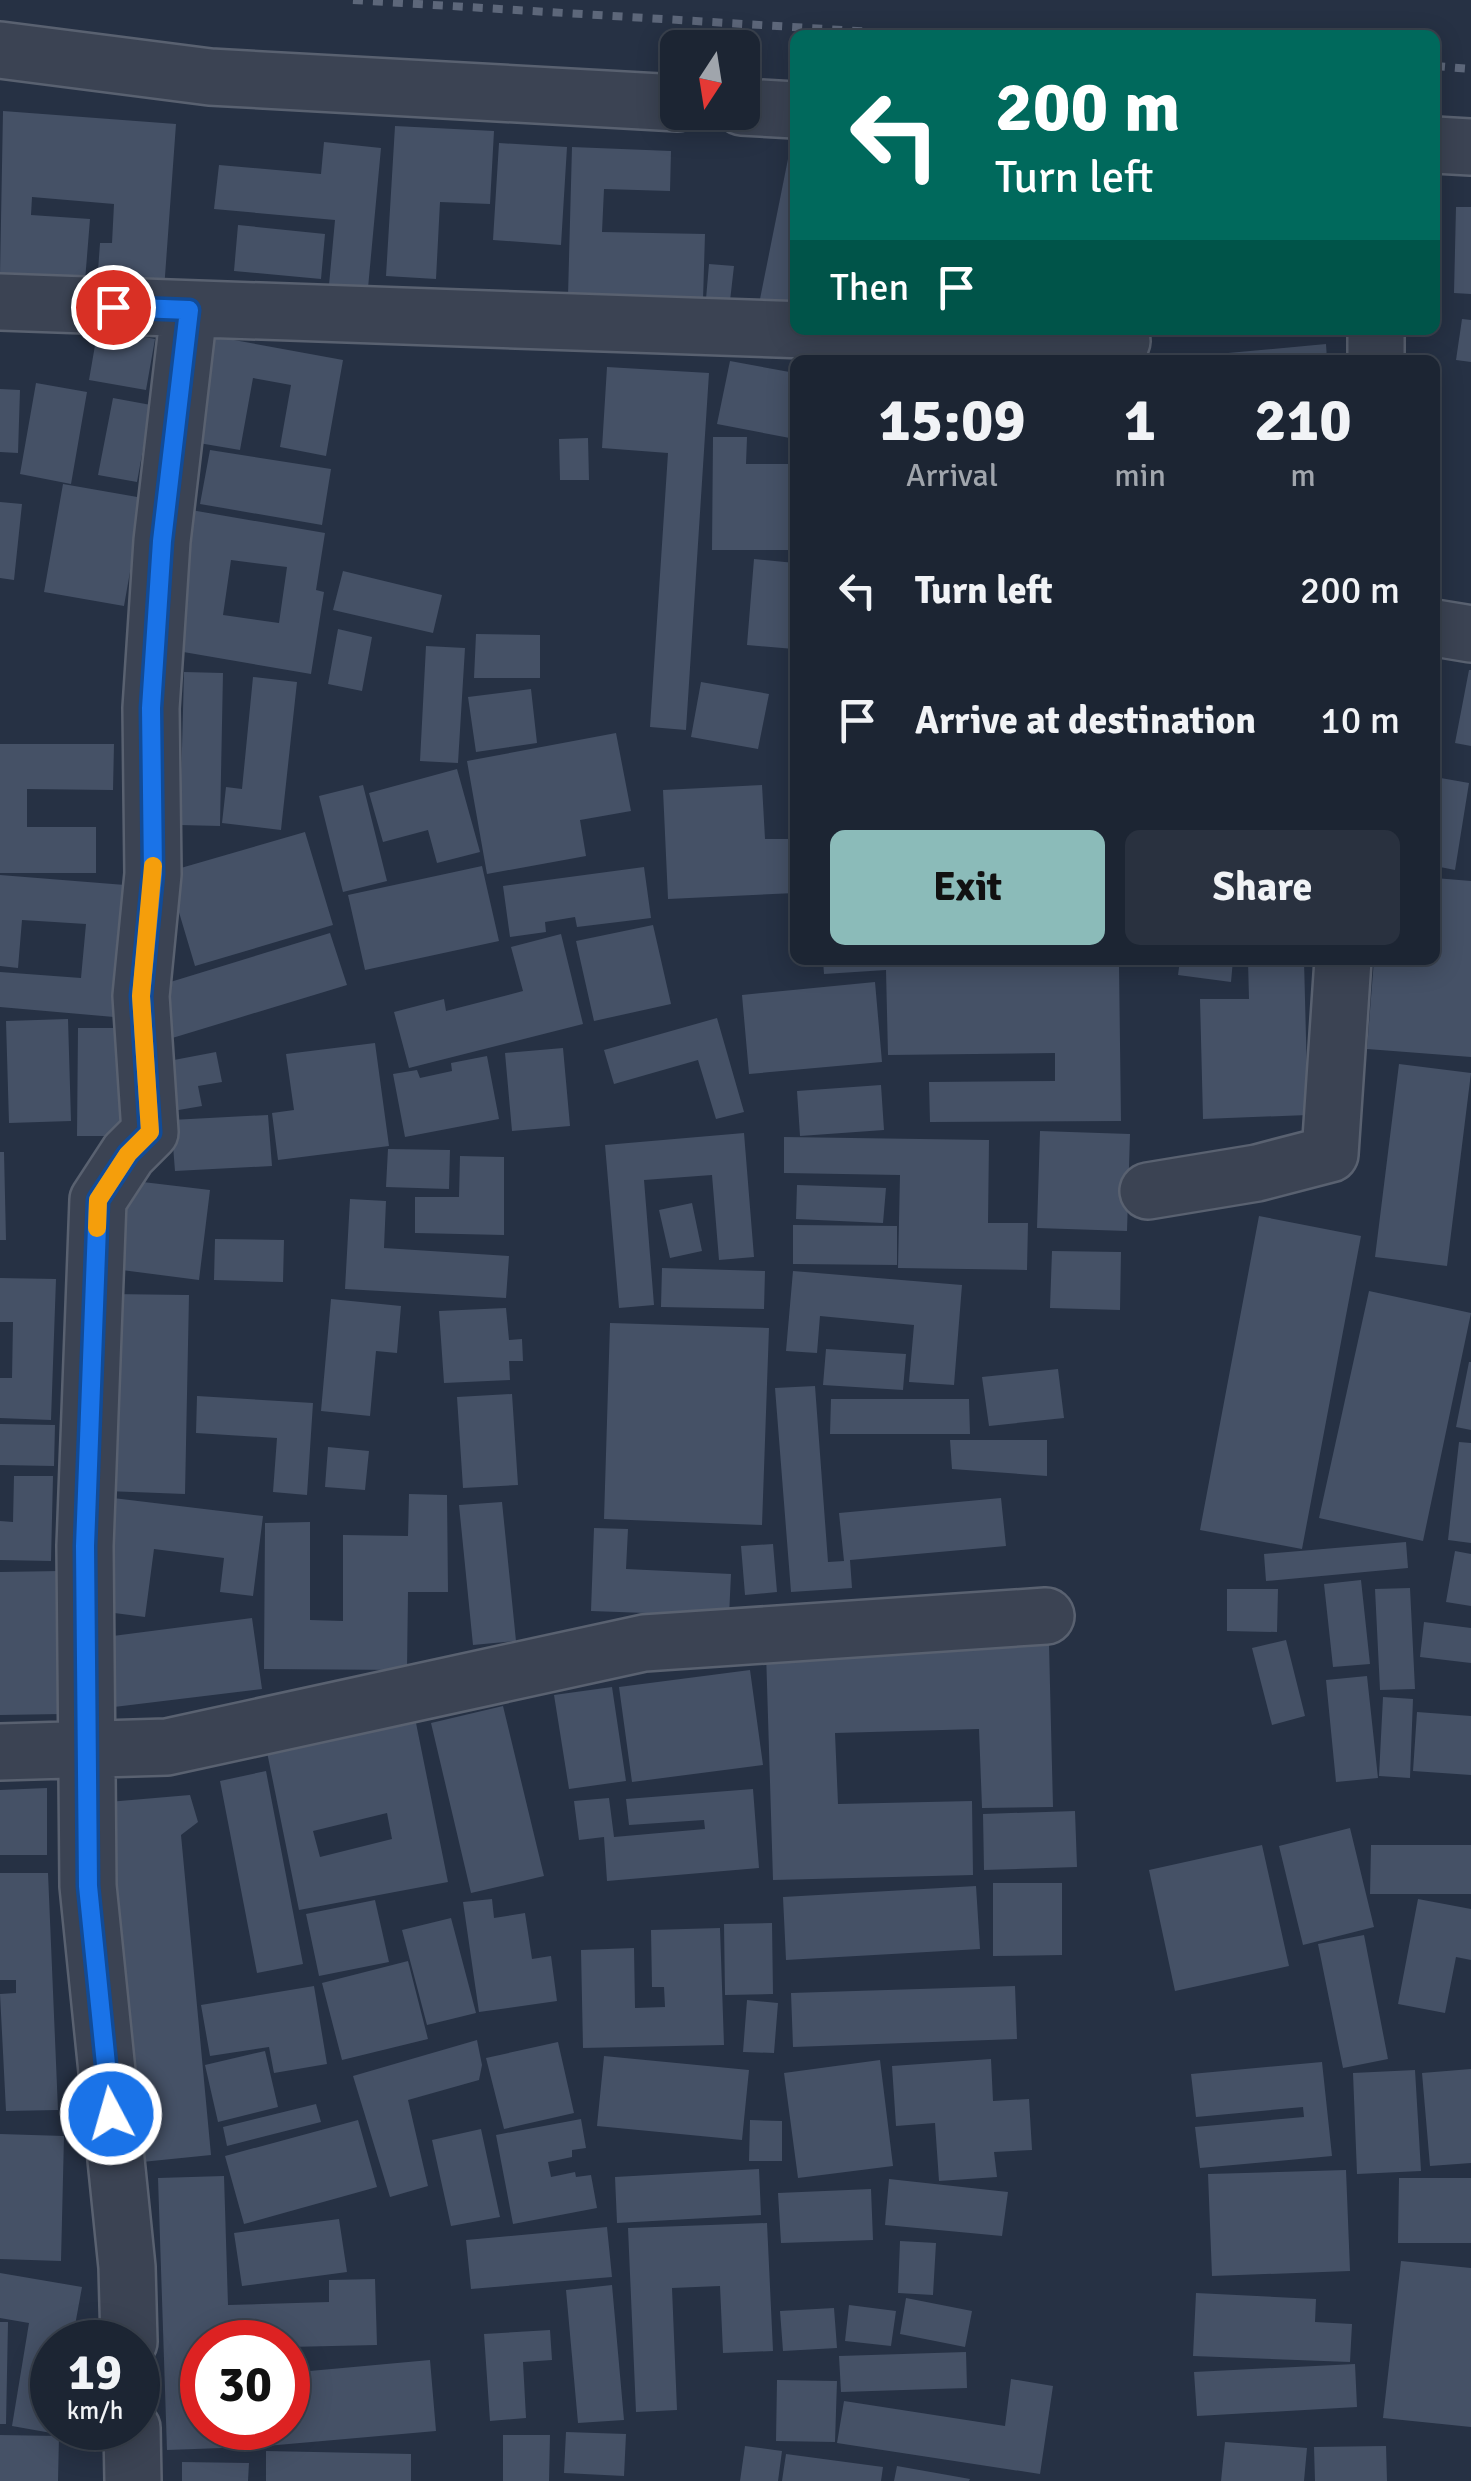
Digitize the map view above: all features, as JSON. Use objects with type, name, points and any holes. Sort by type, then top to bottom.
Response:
[{"type":"street","points":[[0,50],[210,77],[660,102]]},
{"type":"street","points":[[760,107],[790,110]]},
{"type":"street","points":[[1440,145],[1471,147]]},
{"type":"street","points":[[0,302],[790,331]]},
{"type":"street","points":[[128,2320],[88,1886],[85,1546],[98,1200],[128,1154],[150,1132],[141,996],[153,874],[151,708],[162,541],[189,310]]},
{"type":"street","points":[[918,335],[1122,342]]},
{"type":"street","points":[[1440,629],[1471,634]]},
{"type":"street","points":[[1148,1191],[1257,1173],[1330,1154],[1343,965]]},
{"type":"street","points":[[0,1752],[167,1747],[644,1644],[1046,1616]]},
{"type":"street","points":[[132,2450],[133,2481]]},
{"type":"building","points":[[3,111],[176,124],[164,290],[97,285],[100,243],[112,243],[114,204],[32,197],[31,215],[90,219],[85,281],[0,275]]},
{"type":"building","points":[[395,126],[494,131],[490,204],[440,202],[436,279],[386,276]]},
{"type":"building","points":[[324,142],[381,148],[368,288],[329,285],[335,220],[214,209],[219,165],[321,174]]},
{"type":"building","points":[[499,143],[567,147],[561,245],[493,240]]},
{"type":"building","points":[[572,147],[671,151],[670,191],[604,189],[602,232],[705,234],[703,300],[568,296]]},
{"type":"building","points":[[788,159],[790,159],[790,310],[759,304]]},
{"type":"building","points":[[1456,207],[1471,207],[1471,294],[1454,293]]},
{"type":"building","points":[[238,225],[325,234],[321,279],[234,271]]},
{"type":"building","points":[[709,264],[734,266],[730,301],[706,299]]},
{"type":"building","points":[[1462,319],[1471,320],[1471,362],[1456,360]]},
{"type":"building","points":[[98,328],[155,339],[146,390],[89,380]]},
{"type":"building","points":[[201,334],[343,360],[326,456],[280,447],[291,385],[253,378],[240,450],[181,440]]},
{"type":"building","points":[[1326,344],[1327,355],[1206,355]]},
{"type":"building","points":[[730,361],[790,372],[790,438],[717,424]]},
{"type":"building","points":[[607,367],[709,373],[686,730],[650,727],[668,453],[602,448]]},
{"type":"building","points":[[36,383],[87,392],[71,484],[20,474]]},
{"type":"building","points":[[0,389],[20,390],[18,453],[0,452]]},
{"type":"building","points":[[113,398],[151,405],[137,482],[98,475]]},
{"type":"building","points":[[713,437],[747,437],[746,464],[790,464],[790,550],[712,550]]},
{"type":"building","points":[[588,438],[589,480],[560,480],[559,439]]},
{"type":"building","points":[[210,450],[331,469],[322,525],[200,504]]},
{"type":"building","points":[[63,484],[143,498],[124,606],[44,592]]},
{"type":"building","points":[[0,502],[22,504],[14,580],[0,578]]},
{"type":"building","points":[[191,510],[325,533],[316,590],[324,592],[311,674],[166,649]],"holes":[[[231,560],[287,567],[279,623],[223,615]]]},
{"type":"building","points":[[754,559],[790,563],[790,649],[747,645]]},
{"type":"building","points":[[343,571],[442,595],[433,633],[333,610]]},
{"type":"building","points":[[338,629],[372,637],[362,691],[328,684]]},
{"type":"building","points":[[476,634],[540,635],[540,678],[474,678]]},
{"type":"building","points":[[426,646],[465,648],[458,763],[420,761]]},
{"type":"building","points":[[1471,670],[1471,746],[1455,743]]},
{"type":"building","points":[[184,672],[223,673],[220,826],[180,825]]},
{"type":"building","points":[[253,677],[297,682],[281,830],[222,823],[226,787],[242,789]]},
{"type":"building","points":[[701,682],[769,694],[758,749],[691,737]]},
{"type":"building","points":[[531,689],[537,743],[476,752],[468,697]]},
{"type":"building","points":[[616,733],[631,811],[580,820],[586,856],[487,874],[467,761]]},
{"type":"building","points":[[0,744],[114,744],[113,790],[27,789],[27,827],[96,827],[96,873],[0,873]]},
{"type":"building","points":[[457,769],[480,852],[437,863],[428,830],[383,842],[369,793]]},
{"type":"building","points":[[1440,778],[1469,783],[1455,870],[1440,867]]},
{"type":"building","points":[[363,785],[387,881],[343,892],[319,796]]},
{"type":"building","points":[[762,785],[765,839],[790,839],[790,893],[668,899],[663,790]]},
{"type":"building","points":[[305,832],[333,925],[195,966],[167,872]]},
{"type":"building","points":[[482,866],[499,941],[365,970],[348,895]]},
{"type":"building","points":[[644,867],[651,918],[577,927],[575,917],[545,922],[546,932],[510,937],[503,886]]},
{"type":"building","points":[[0,875],[125,885],[114,1017],[0,1007],[0,972],[81,978],[86,924],[22,920],[18,968],[0,966]]},
{"type":"building","points":[[1440,878],[1471,881],[1471,1057],[1367,1049],[1374,965],[1440,965]]},
{"type":"building","points":[[653,925],[671,1004],[594,1021],[576,941]]},
{"type":"building","points":[[330,933],[347,985],[169,1039],[154,987]]},
{"type":"building","points":[[561,934],[583,1024],[409,1068],[394,1012],[444,999],[446,1011],[523,991],[511,947]]},
{"type":"building","points":[[823,965],[1119,965],[1121,1121],[930,1122],[929,1082],[1055,1081],[1055,1053],[888,1055],[886,970],[824,974]]},
{"type":"building","points":[[1179,965],[1233,965],[1231,982],[1178,975]]},
{"type":"building","points":[[1248,965],[1304,965],[1308,1115],[1203,1119],[1200,999],[1249,999]]},
{"type":"building","points":[[875,982],[882,1062],[749,1074],[742,995]]},
{"type":"building","points":[[717,1018],[744,1112],[716,1119],[698,1060],[614,1084],[604,1050]]},
{"type":"building","points":[[68,1019],[71,1121],[9,1123],[6,1021]]},
{"type":"building","points":[[78,1028],[125,1028],[124,1136],[77,1136]]},
{"type":"building","points":[[375,1043],[389,1146],[278,1160],[272,1113],[294,1110],[286,1054]]},
{"type":"building","points":[[563,1048],[570,1126],[512,1131],[505,1053]]},
{"type":"building","points":[[216,1052],[222,1082],[198,1086],[202,1106],[167,1112],[158,1063]]},
{"type":"building","points":[[487,1056],[499,1119],[405,1137],[393,1074],[417,1070],[420,1078],[452,1071],[451,1063]]},
{"type":"building","points":[[1399,1064],[1471,1073],[1447,1266],[1375,1257]]},
{"type":"building","points":[[881,1085],[884,1130],[800,1136],[797,1091]]},
{"type":"building","points":[[268,1115],[272,1166],[175,1171],[171,1120]]},
{"type":"building","points":[[1040,1131],[1130,1134],[1127,1231],[1037,1228]]},
{"type":"building","points":[[744,1133],[754,1257],[719,1260],[712,1175],[644,1180],[654,1305],[619,1308],[605,1145]]},
{"type":"building","points":[[784,1137],[989,1140],[988,1223],[1028,1223],[1027,1270],[898,1268],[900,1175],[784,1173]]},
{"type":"building","points":[[388,1149],[450,1150],[449,1189],[386,1187]]},
{"type":"building","points":[[0,1152],[4,1152],[6,1240],[0,1240]]},
{"type":"building","points":[[460,1156],[504,1157],[504,1235],[415,1233],[415,1197],[459,1197]]},
{"type":"building","points":[[126,1180],[210,1190],[199,1280],[114,1269]]},
{"type":"building","points":[[797,1185],[886,1188],[883,1223],[796,1219]]},
{"type":"building","points":[[350,1199],[386,1201],[384,1248],[509,1256],[506,1298],[345,1289]]},
{"type":"building","points":[[692,1203],[702,1251],[670,1258],[659,1210]]},
{"type":"building","points":[[1259,1216],[1361,1236],[1302,1549],[1200,1530]]},
{"type":"building","points":[[793,1225],[897,1226],[897,1265],[793,1264]]},
{"type":"building","points":[[215,1239],[284,1240],[283,1282],[214,1280]]},
{"type":"building","points":[[1052,1251],[1121,1252],[1120,1310],[1050,1308]]},
{"type":"building","points":[[662,1268],[765,1271],[764,1309],[661,1307]]},
{"type":"building","points":[[793,1271],[962,1285],[954,1385],[909,1382],[914,1325],[820,1316],[817,1353],[786,1351]]},
{"type":"building","points":[[0,1278],[56,1279],[51,1420],[0,1418],[0,1378],[12,1378],[13,1322],[0,1322]]},
{"type":"building","points":[[1369,1291],[1471,1313],[1423,1541],[1319,1518]]},
{"type":"building","points":[[110,1294],[189,1295],[185,1494],[106,1491]]},
{"type":"building","points":[[331,1299],[401,1306],[397,1353],[376,1351],[370,1416],[321,1411]]},
{"type":"building","points":[[506,1308],[509,1340],[522,1339],[523,1361],[509,1361],[510,1380],[444,1383],[439,1311]]},
{"type":"building","points":[[610,1323],[769,1328],[762,1525],[604,1519]]},
{"type":"building","points":[[826,1349],[906,1354],[903,1390],[823,1385]]},
{"type":"building","points":[[1471,1362],[1471,1430],[1456,1427]]},
{"type":"building","points":[[1058,1369],[1064,1418],[989,1426],[982,1377]]},
{"type":"building","points":[[815,1386],[828,1562],[844,1561],[839,1513],[1001,1498],[1006,1546],[850,1560],[852,1588],[791,1592],[775,1388]]},
{"type":"building","points":[[512,1394],[518,1485],[463,1488],[457,1397]]},
{"type":"building","points":[[197,1396],[313,1403],[307,1495],[273,1492],[277,1438],[196,1433]]},
{"type":"building","points":[[831,1399],[969,1399],[970,1434],[830,1434]]},
{"type":"building","points":[[0,1424],[55,1425],[54,1466],[0,1465]]},
{"type":"building","points":[[950,1440],[1047,1440],[1047,1476],[952,1469]]},
{"type":"building","points":[[1459,1442],[1471,1443],[1471,1543],[1448,1540]]},
{"type":"building","points":[[328,1447],[369,1451],[365,1490],[325,1487]]},
{"type":"building","points":[[14,1476],[53,1476],[51,1561],[0,1560],[0,1521],[13,1522]]},
{"type":"building","points":[[409,1494],[447,1495],[448,1592],[408,1592],[407,1670],[264,1669],[265,1523],[310,1522],[310,1620],[343,1621],[343,1535],[408,1536]]},
{"type":"building","points":[[113,1498],[263,1516],[253,1596],[220,1592],[224,1558],[154,1549],[145,1617],[99,1611]]},
{"type":"building","points":[[502,1502],[516,1641],[473,1645],[459,1505]]},
{"type":"building","points":[[594,1528],[628,1529],[626,1569],[731,1574],[729,1616],[591,1611]]},
{"type":"building","points":[[1406,1542],[1408,1568],[1266,1581],[1264,1554]]},
{"type":"building","points":[[773,1544],[777,1592],[745,1595],[741,1546]]},
{"type":"building","points":[[1455,1551],[1471,1554],[1471,1606],[1446,1602]]},
{"type":"building","points":[[60,1571],[62,1714],[0,1715],[0,1572]]},
{"type":"building","points":[[1361,1580],[1370,1664],[1333,1667],[1324,1584]]},
{"type":"building","points":[[1410,1588],[1415,1689],[1380,1690],[1375,1589]]},
{"type":"building","points":[[1227,1589],[1278,1589],[1277,1632],[1227,1631]]},
{"type":"building","points":[[252,1618],[262,1689],[114,1707],[105,1637]]},
{"type":"building","points":[[1424,1622],[1471,1628],[1471,1663],[1420,1657]]},
{"type":"building","points":[[1286,1640],[1305,1716],[1272,1725],[1252,1648]]},
{"type":"building","points":[[1049,1645],[1053,1807],[982,1808],[979,1729],[835,1733],[838,1804],[972,1801],[973,1875],[773,1880],[766,1652]]},
{"type":"building","points":[[750,1670],[763,1765],[632,1782],[619,1687]]},
{"type":"building","points":[[1367,1676],[1378,1778],[1336,1782],[1326,1680]]},
{"type":"building","points":[[612,1687],[626,1781],[569,1789],[554,1695]]},
{"type":"building","points":[[1383,1697],[1413,1699],[1410,1778],[1379,1776]]},
{"type":"building","points":[[503,1706],[544,1876],[471,1893],[431,1723]]},
{"type":"building","points":[[1417,1712],[1471,1716],[1471,1775],[1413,1771]]},
{"type":"building","points":[[416,1723],[448,1882],[299,1910],[267,1752]],"holes":[[[387,1813],[392,1839],[320,1857],[313,1831]]]},
{"type":"building","points":[[266,1771],[303,1964],[257,1973],[220,1781]]},
{"type":"building","points":[[47,1788],[47,1855],[0,1855],[0,1790]]},
{"type":"building","points":[[753,1789],[759,1868],[607,1881],[604,1837],[579,1840],[574,1801],[609,1798],[614,1837],[705,1829],[704,1820],[629,1825],[626,1799]]},
{"type":"building","points":[[190,1795],[198,1822],[181,1835],[211,2155],[142,2162],[108,1802]]},
{"type":"building","points":[[1075,1811],[1077,1867],[984,1870],[983,1814]]},
{"type":"building","points":[[1350,1828],[1374,1927],[1303,1945],[1279,1846]]},
{"type":"building","points":[[1262,1845],[1289,1966],[1175,1991],[1149,1870]]},
{"type":"building","points":[[1371,1845],[1471,1845],[1471,1894],[1370,1894]]},
{"type":"building","points":[[0,1873],[48,1873],[58,2110],[6,2111],[0,1994],[16,1993],[16,1980],[0,1980]]},
{"type":"building","points":[[993,1883],[1062,1883],[1062,1955],[993,1956]]},
{"type":"building","points":[[976,1886],[980,1949],[786,1960],[783,1897]]},
{"type":"building","points":[[492,1899],[494,1918],[525,1913],[532,1959],[551,1956],[557,2001],[479,2012],[463,1902]]},
{"type":"building","points":[[1418,1899],[1471,1909],[1471,1960],[1456,1957],[1445,2013],[1398,2004]]},
{"type":"building","points":[[375,1900],[389,1962],[319,1976],[306,1914]]},
{"type":"building","points":[[451,1918],[476,2013],[427,2025],[402,1930]]},
{"type":"building","points":[[772,1923],[773,1994],[725,1995],[724,1924]]},
{"type":"building","points":[[720,1928],[724,2045],[583,2048],[581,1950],[634,1948],[635,2008],[665,2007],[664,1987],[652,1987],[651,1930]]},
{"type":"building","points":[[1364,1935],[1388,2059],[1343,2068],[1318,1944]]},
{"type":"building","points":[[408,1961],[428,2039],[342,2060],[322,1983]]},
{"type":"building","points":[[314,1986],[327,2064],[274,2073],[269,2047],[210,2056],[201,2005]]},
{"type":"building","points":[[1015,1986],[1017,2039],[793,2047],[791,1993]]},
{"type":"building","points":[[747,2000],[778,2003],[774,2053],[743,2052]]},
{"type":"building","points":[[477,2040],[482,2065],[479,2080],[408,2100],[428,2186],[390,2197],[353,2076]]},
{"type":"building","points":[[558,2042],[574,2113],[504,2129],[486,2058]]},
{"type":"building","points":[[265,2051],[278,2107],[218,2122],[205,2065]]},
{"type":"building","points":[[604,2056],[749,2070],[742,2140],[597,2126]]},
{"type":"building","points":[[991,2059],[993,2101],[1029,2099],[1032,2150],[994,2152],[997,2177],[939,2181],[935,2123],[896,2126],[892,2066]]},
{"type":"building","points":[[880,2060],[893,2166],[798,2178],[784,2073]]},
{"type":"building","points":[[1322,2062],[1332,2156],[1200,2168],[1195,2127],[1304,2117],[1303,2107],[1196,2117],[1191,2074]]},
{"type":"building","points":[[1471,2069],[1471,2163],[1430,2166],[1422,2073]]},
{"type":"building","points":[[1415,2070],[1421,2171],[1357,2174],[1353,2073]]},
{"type":"building","points":[[316,2104],[321,2122],[227,2146],[223,2127]]},
{"type":"building","points":[[581,2119],[586,2148],[572,2150],[572,2157],[548,2162],[551,2177],[575,2172],[576,2177],[591,2175],[597,2208],[513,2224],[496,2135]]},
{"type":"building","points":[[358,2120],[377,2187],[244,2224],[225,2156]]},
{"type":"building","points":[[750,2120],[782,2121],[782,2161],[749,2161]]},
{"type":"building","points":[[481,2129],[500,2217],[451,2226],[432,2140]]},
{"type":"building","points":[[0,2134],[64,2136],[61,2261],[0,2259]]},
{"type":"building","points":[[759,2169],[761,2215],[617,2223],[615,2177]]},
{"type":"building","points":[[1346,2170],[1350,2271],[1212,2276],[1208,2174]]},
{"type":"building","points":[[224,2176],[228,2305],[329,2302],[329,2280],[375,2279],[377,2345],[310,2347],[310,2320],[180,2320],[180,2450],[167,2450],[158,2178]]},
{"type":"building","points":[[1399,2178],[1471,2178],[1471,2243],[1398,2243]]},
{"type":"building","points":[[889,2179],[1008,2192],[1002,2236],[885,2225]]},
{"type":"building","points":[[871,2189],[873,2240],[781,2243],[778,2193]]},
{"type":"building","points":[[339,2219],[347,2272],[242,2286],[234,2233]]},
{"type":"building","points":[[767,2223],[773,2351],[723,2353],[720,2286],[672,2288],[677,2410],[636,2412],[628,2228]]},
{"type":"building","points":[[607,2227],[612,2277],[471,2289],[466,2240]]},
{"type":"building","points":[[900,2241],[936,2243],[933,2295],[898,2293]]},
{"type":"building","points":[[1401,2261],[1471,2268],[1471,2427],[1383,2418]]},
{"type":"building","points":[[0,2273],[82,2287],[76,2320],[30,2320],[30,2429],[12,2426],[29,2323],[0,2318]]},
{"type":"building","points":[[612,2285],[624,2420],[578,2423],[566,2290]]},
{"type":"building","points":[[1196,2293],[1316,2299],[1315,2322],[1352,2324],[1350,2362],[1193,2356]]},
{"type":"building","points":[[906,2298],[972,2311],[965,2347],[900,2334]]},
{"type":"building","points":[[849,2305],[896,2311],[891,2346],[845,2341]]},
{"type":"building","points":[[834,2308],[837,2348],[783,2351],[780,2311]]},
{"type":"building","points":[[0,2322],[8,2322],[6,2424],[0,2424]]},
{"type":"building","points":[[550,2330],[552,2360],[523,2362],[526,2418],[490,2421],[484,2334]]},
{"type":"building","points":[[966,2352],[967,2388],[841,2392],[839,2356]]},
{"type":"building","points":[[430,2360],[436,2431],[310,2442],[310,2371]]},
{"type":"building","points":[[1355,2364],[1357,2407],[1197,2416],[1194,2372]]},
{"type":"building","points":[[1011,2379],[1053,2386],[1040,2474],[837,2443],[844,2401],[1005,2426]]},
{"type":"building","points":[[777,2380],[837,2381],[835,2442],[776,2441]]},
{"type":"building","points":[[566,2432],[626,2434],[624,2476],[564,2473]]},
{"type":"building","points":[[0,2435],[30,2436],[30,2450],[59,2450],[58,2481],[0,2481]]},
{"type":"building","points":[[503,2435],[550,2435],[549,2481],[503,2481]]},
{"type":"building","points":[[1225,2442],[1307,2448],[1304,2481],[1221,2481]]},
{"type":"building","points":[[745,2446],[782,2451],[778,2481],[740,2481]]},
{"type":"building","points":[[1386,2446],[1387,2481],[1315,2481],[1314,2447]]},
{"type":"building","points":[[266,2451],[411,2454],[411,2481],[266,2481]]},
{"type":"building","points":[[786,2454],[883,2467],[881,2481],[782,2481]]},
{"type":"building","points":[[182,2462],[249,2463],[248,2481],[182,2481]]},
{"type":"building","points":[[897,2466],[970,2479],[894,2481]]},
{"type":"railway","points":[[353,0],[842,30]]},
{"type":"railway","points":[[1440,66],[1471,69]]},
{"type":"slow traffic","points":[[97,1228],[98,1200],[128,1154],[150,1132],[141,996],[153,866]]},
{"type":"route","points":[[111,2114],[88,1886],[85,1546],[98,1200],[128,1154],[150,1132],[141,996],[153,874],[151,708],[162,541],[189,310],[113,307]]}]
